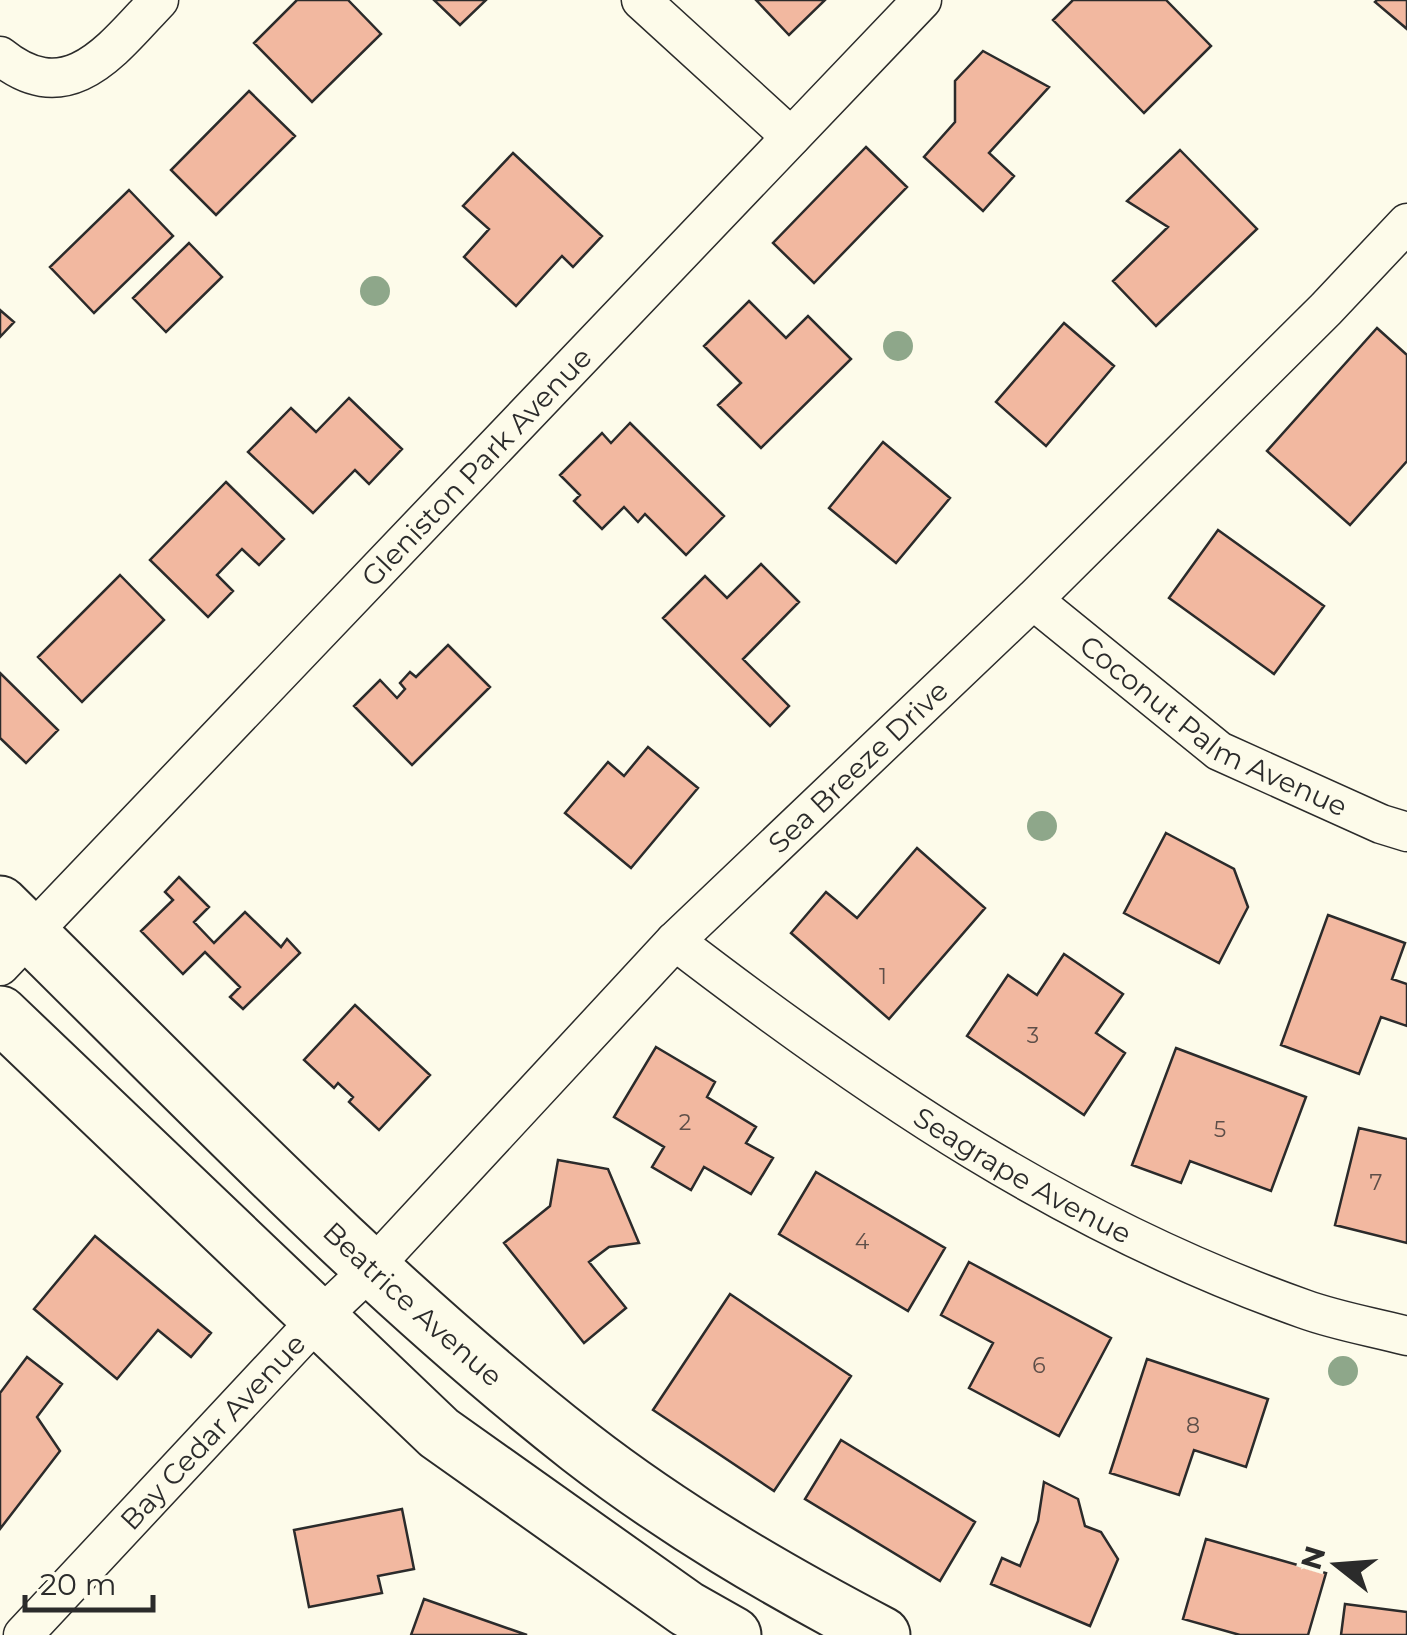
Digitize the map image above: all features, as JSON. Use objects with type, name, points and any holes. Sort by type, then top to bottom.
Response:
[{"type":"main road","name":"Beatrice Avenue","points":[[10,935],[372,1269],[582,1448],[764,1573],[882,1635]]},
{"type":"main road","points":[[0,1014],[440,1433],[687,1609],[733,1635]]},
{"type":"street","points":[[0,56],[14,67],[46,78],[72,77],[105,56],[159,0]]},
{"type":"street","points":[[642,0],[791,137]]},
{"type":"street","name":"Gleniston Park Avenue","points":[[10,935],[922,0]]},
{"type":"street","name":"Sea Breeze Drive","points":[[318,1319],[372,1269],[675,940],[1033,600],[1407,223]]},
{"type":"street","name":"Coconut Palm Avenue","points":[[1033,600],[1219,751],[1407,832]]},
{"type":"street","name":"Seagrape Avenue","points":[[675,940],[835,1060],[1049,1196],[1176,1259],[1291,1304],[1407,1336]]},
{"type":"street","name":"Bay Cedar Avenue","points":[[23,1635],[318,1319]]},
{"type":"building","points":[[297,0],[348,0],[381,34],[312,102],[254,43]]},
{"type":"building","points":[[434,0],[486,0],[460,25]]},
{"type":"building","points":[[756,0],[825,0],[789,35]]},
{"type":"building","points":[[1073,0],[1166,0],[1211,46],[1144,113],[1053,20]]},
{"type":"building","points":[[1407,0],[1407,29],[1375,2]]},
{"type":"building","points":[[983,51],[1049,87],[989,153],[1014,176],[983,211],[924,157],[955,122],[955,81]]},
{"type":"building","points":[[249,91],[295,136],[216,215],[171,170]]},
{"type":"building","points":[[866,147],[907,187],[814,283],[773,243]]},
{"type":"building","points":[[1180,150],[1257,229],[1156,326],[1113,281],[1168,227],[1127,201]]},
{"type":"building","points":[[513,153],[602,236],[573,267],[562,256],[516,306],[464,257],[489,229],[463,206]]},
{"type":"building","points":[[129,190],[173,236],[94,313],[50,267]]},
{"type":"building","points":[[189,243],[222,277],[166,332],[133,298]]},
{"type":"building","points":[[749,301],[786,338],[808,316],[851,359],[761,448],[718,405],[741,383],[704,346]]},
{"type":"building","points":[[0,310],[14,322],[0,337]]},
{"type":"building","points":[[1064,323],[1114,366],[1046,446],[996,402]]},
{"type":"building","points":[[1377,328],[1407,355],[1407,461],[1350,525],[1267,451]]},
{"type":"building","points":[[349,398],[402,449],[369,484],[355,470],[313,513],[248,452],[291,408],[316,432]]},
{"type":"building","points":[[630,423],[724,516],[686,555],[645,514],[638,522],[624,507],[602,529],[574,501],[580,495],[560,475],[602,433],[611,443]]},
{"type":"building","points":[[883,442],[950,498],[896,563],[829,508]]},
{"type":"building","points":[[226,482],[284,539],[259,565],[242,549],[217,575],[233,591],[208,617],[150,560]]},
{"type":"building","points":[[1218,530],[1324,606],[1274,674],[1169,598]]},
{"type":"building","points":[[761,564],[799,602],[743,659],[789,706],[770,726],[663,618],[705,576],[727,598]]},
{"type":"building","points":[[120,575],[164,620],[82,702],[38,657]]},
{"type":"building","points":[[448,645],[490,687],[412,765],[354,706],[380,680],[397,698],[405,689],[400,683],[410,672],[416,677]]},
{"type":"building","points":[[0,673],[58,730],[26,763],[0,738]]},
{"type":"building","points":[[648,747],[698,788],[631,868],[565,813],[608,762],[624,776]]},
{"type":"building","points":[[1166,833],[1234,869],[1248,907],[1219,963],[1124,913]]},
{"type":"building","points":[[917,848],[985,908],[889,1019],[791,933],[826,892],[857,918]]},
{"type":"building","points":[[179,877],[209,907],[194,922],[214,943],[245,912],[281,947],[287,939],[300,953],[243,1009],[230,997],[240,987],[205,952],[183,974],[141,931],[173,900],[165,892]]},
{"type":"building","points":[[1328,915],[1405,943],[1392,979],[1407,984],[1407,1026],[1381,1017],[1359,1074],[1281,1045]]},
{"type":"building","points":[[1064,954],[1123,994],[1096,1033],[1125,1053],[1084,1115],[967,1036],[1008,975],[1037,995]]},
{"type":"building","points":[[355,1005],[430,1075],[379,1130],[349,1102],[353,1097],[338,1083],[334,1088],[304,1060]]},
{"type":"building","points":[[656,1047],[715,1082],[707,1097],[756,1127],[746,1143],[773,1158],[751,1194],[704,1167],[691,1190],[652,1167],[664,1147],[614,1117]]},
{"type":"building","points":[[1176,1048],[1306,1097],[1271,1191],[1190,1161],[1181,1183],[1132,1165]]},
{"type":"building","points":[[1359,1128],[1407,1139],[1407,1243],[1335,1225]]},
{"type":"building","points":[[558,1160],[608,1169],[639,1243],[609,1247],[589,1262],[626,1308],[584,1343],[504,1243],[550,1206]]},
{"type":"building","points":[[816,1172],[945,1248],[908,1311],[779,1234]]},
{"type":"building","points":[[95,1236],[211,1333],[191,1357],[158,1330],[117,1379],[34,1309]]},
{"type":"building","points":[[969,1262],[1111,1338],[1059,1436],[969,1388],[993,1343],[941,1315]]},
{"type":"building","points":[[730,1294],[851,1376],[774,1491],[653,1410]]},
{"type":"building","points":[[27,1357],[62,1384],[37,1417],[60,1451],[0,1529],[0,1393]]},
{"type":"building","points":[[1147,1359],[1268,1399],[1246,1467],[1194,1450],[1179,1495],[1110,1473]]},
{"type":"building","points":[[841,1440],[975,1522],[940,1581],[805,1499]]},
{"type":"building","points":[[1044,1482],[1078,1499],[1085,1526],[1101,1532],[1118,1559],[1090,1626],[991,1584],[1002,1558],[1020,1566],[1038,1521]]},
{"type":"building","points":[[402,1509],[414,1569],[378,1576],[382,1593],[309,1607],[294,1530]]},
{"type":"building","points":[[1206,1539],[1326,1573],[1308,1635],[1240,1635],[1183,1619]]},
{"type":"building","points":[[424,1599],[527,1635],[411,1635]]},
{"type":"building","points":[[1345,1604],[1407,1612],[1407,1635],[1341,1635]]}]
